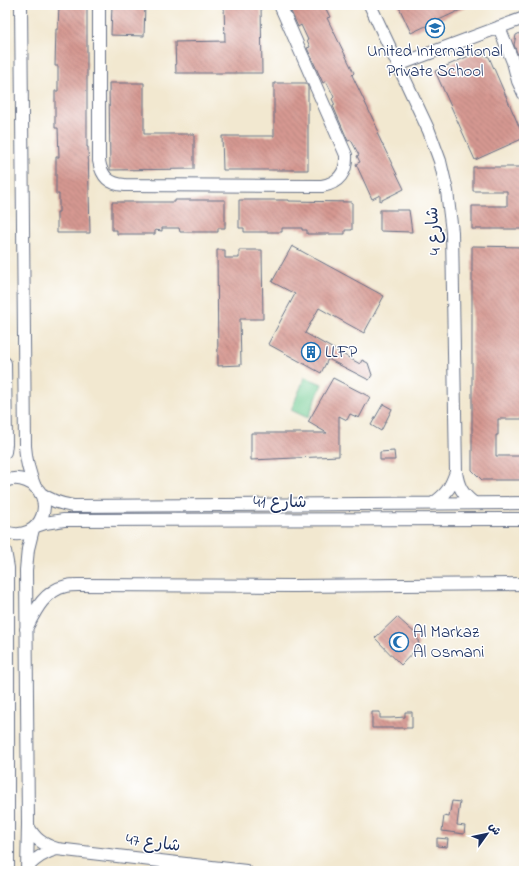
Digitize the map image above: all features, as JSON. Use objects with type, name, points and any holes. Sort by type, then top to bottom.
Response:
[{"type":"street","points":[[21,5],[25,446],[30,475],[43,500],[44,507],[43,514],[35,528],[28,549],[26,570],[27,869]]},
{"type":"street","points":[[99,5],[99,161],[100,169],[110,182],[117,185],[327,185],[337,180],[344,172],[346,166],[346,155],[280,5]]},
{"type":"street","name":"شارع 4","points":[[370,5],[429,131],[444,176],[450,207],[452,236],[456,472],[461,490],[474,503]]},
{"type":"street","points":[[399,69],[428,59],[444,48],[524,18]]},
{"type":"street","points":[[494,29],[513,62],[518,81],[524,94]]},
{"type":"street","points":[[5,363],[5,452]]},
{"type":"street","name":"شارع 4","points":[[432,504],[441,498],[448,490],[453,482],[456,472]]},
{"type":"street","name":"شارع 41","points":[[5,481],[14,478],[22,479],[29,482],[48,498],[64,505],[73,506],[524,503]]},
{"type":"street","name":"شارع 41","points":[[5,532],[13,535],[20,535],[27,533],[45,523],[64,520],[524,519]]},
{"type":"street","points":[[5,550],[8,568],[6,618],[6,838],[8,871]]},
{"type":"street","points":[[26,628],[43,599],[53,591],[65,586],[524,584]]},
{"type":"street","name":"شارع 47","points":[[28,826],[39,841],[47,846],[57,849],[246,871]]},
{"type":"street","name":"شارع 47","points":[[27,869],[33,860],[40,855],[57,849]]},
{"type":"green space","points":[[305,377],[322,384],[308,418],[291,410]]},
{"type":"building","points":[[59,5],[87,5],[87,147],[90,233],[57,233],[59,194],[56,194],[56,157],[59,157],[58,128],[55,128],[55,91],[58,91],[58,66],[55,66],[56,29],[58,29]]},
{"type":"building","points":[[112,5],[145,5],[144,36],[111,35]]},
{"type":"building","points":[[224,5],[261,5],[262,73],[176,73],[175,42],[225,41]]},
{"type":"building","points":[[288,5],[324,5],[330,17],[327,18],[354,73],[352,75],[379,132],[377,133],[404,189],[380,201],[380,195],[372,199],[356,164],[360,162],[357,156],[359,155],[351,140],[348,141],[333,106],[335,105],[332,99],[334,97],[326,81],[323,83],[307,48],[310,47],[308,40],[301,25],[298,27]]},
{"type":"building","points":[[398,5],[471,5],[411,33]]},
{"type":"building","points":[[524,31],[524,70],[514,45],[516,35]]},
{"type":"building","points":[[478,52],[489,57],[524,138],[475,160],[435,71]]},
{"type":"building","points":[[109,83],[144,83],[144,134],[194,134],[194,169],[110,170]]},
{"type":"building","points":[[274,83],[306,83],[308,87],[308,170],[223,170],[222,136],[274,136]]},
{"type":"building","points":[[473,167],[524,167],[524,229],[472,229],[472,206],[507,206],[507,191],[473,191]]},
{"type":"building","points":[[175,200],[225,200],[225,228],[218,228],[218,232],[180,232],[179,228],[162,228],[162,231],[155,230],[155,234],[117,234],[117,230],[112,230],[112,202],[175,202]]},
{"type":"building","points":[[239,200],[352,202],[352,230],[345,230],[345,234],[307,234],[307,230],[302,230],[302,228],[282,228],[282,232],[244,232],[244,228],[239,228]]},
{"type":"building","points":[[380,210],[409,210],[412,232],[380,231]]},
{"type":"building","points":[[292,246],[384,296],[364,333],[319,308],[305,333],[360,364],[362,360],[368,363],[372,375],[369,380],[328,359],[321,373],[268,344],[295,294],[272,282]]},
{"type":"building","points":[[472,246],[524,247],[524,417],[523,419],[498,419],[496,456],[524,456],[524,480],[482,480],[472,470]]},
{"type":"building","points":[[217,250],[225,250],[225,258],[239,258],[239,250],[262,250],[263,319],[240,319],[241,365],[218,366]]},
{"type":"building","points":[[333,378],[370,397],[359,418],[350,414],[347,420],[339,416],[339,456],[251,460],[251,433],[327,433],[308,422]]},
{"type":"building","points":[[383,404],[392,409],[381,431],[371,425]]},
{"type":"building","points":[[394,451],[395,460],[380,460],[380,452]]},
{"type":"building","name":"Al Markaz Al Osmani","points":[[397,617],[417,635],[419,646],[401,665],[375,638]]},
{"type":"building","points":[[372,712],[380,712],[380,718],[391,718],[405,717],[405,712],[412,712],[412,728],[372,728]]},
{"type":"building","points":[[452,801],[460,802],[457,825],[465,826],[464,834],[442,831],[444,816],[449,817]]},
{"type":"building","points":[[437,838],[448,839],[447,847],[437,846]]},
{"type":"place","name":"United International Private School","points":[[435,28]]},
{"type":"place","name":"LLFP","points":[[311,352]]},
{"type":"place","name":"Al Markaz Al Osmani","points":[[399,642]]}]
